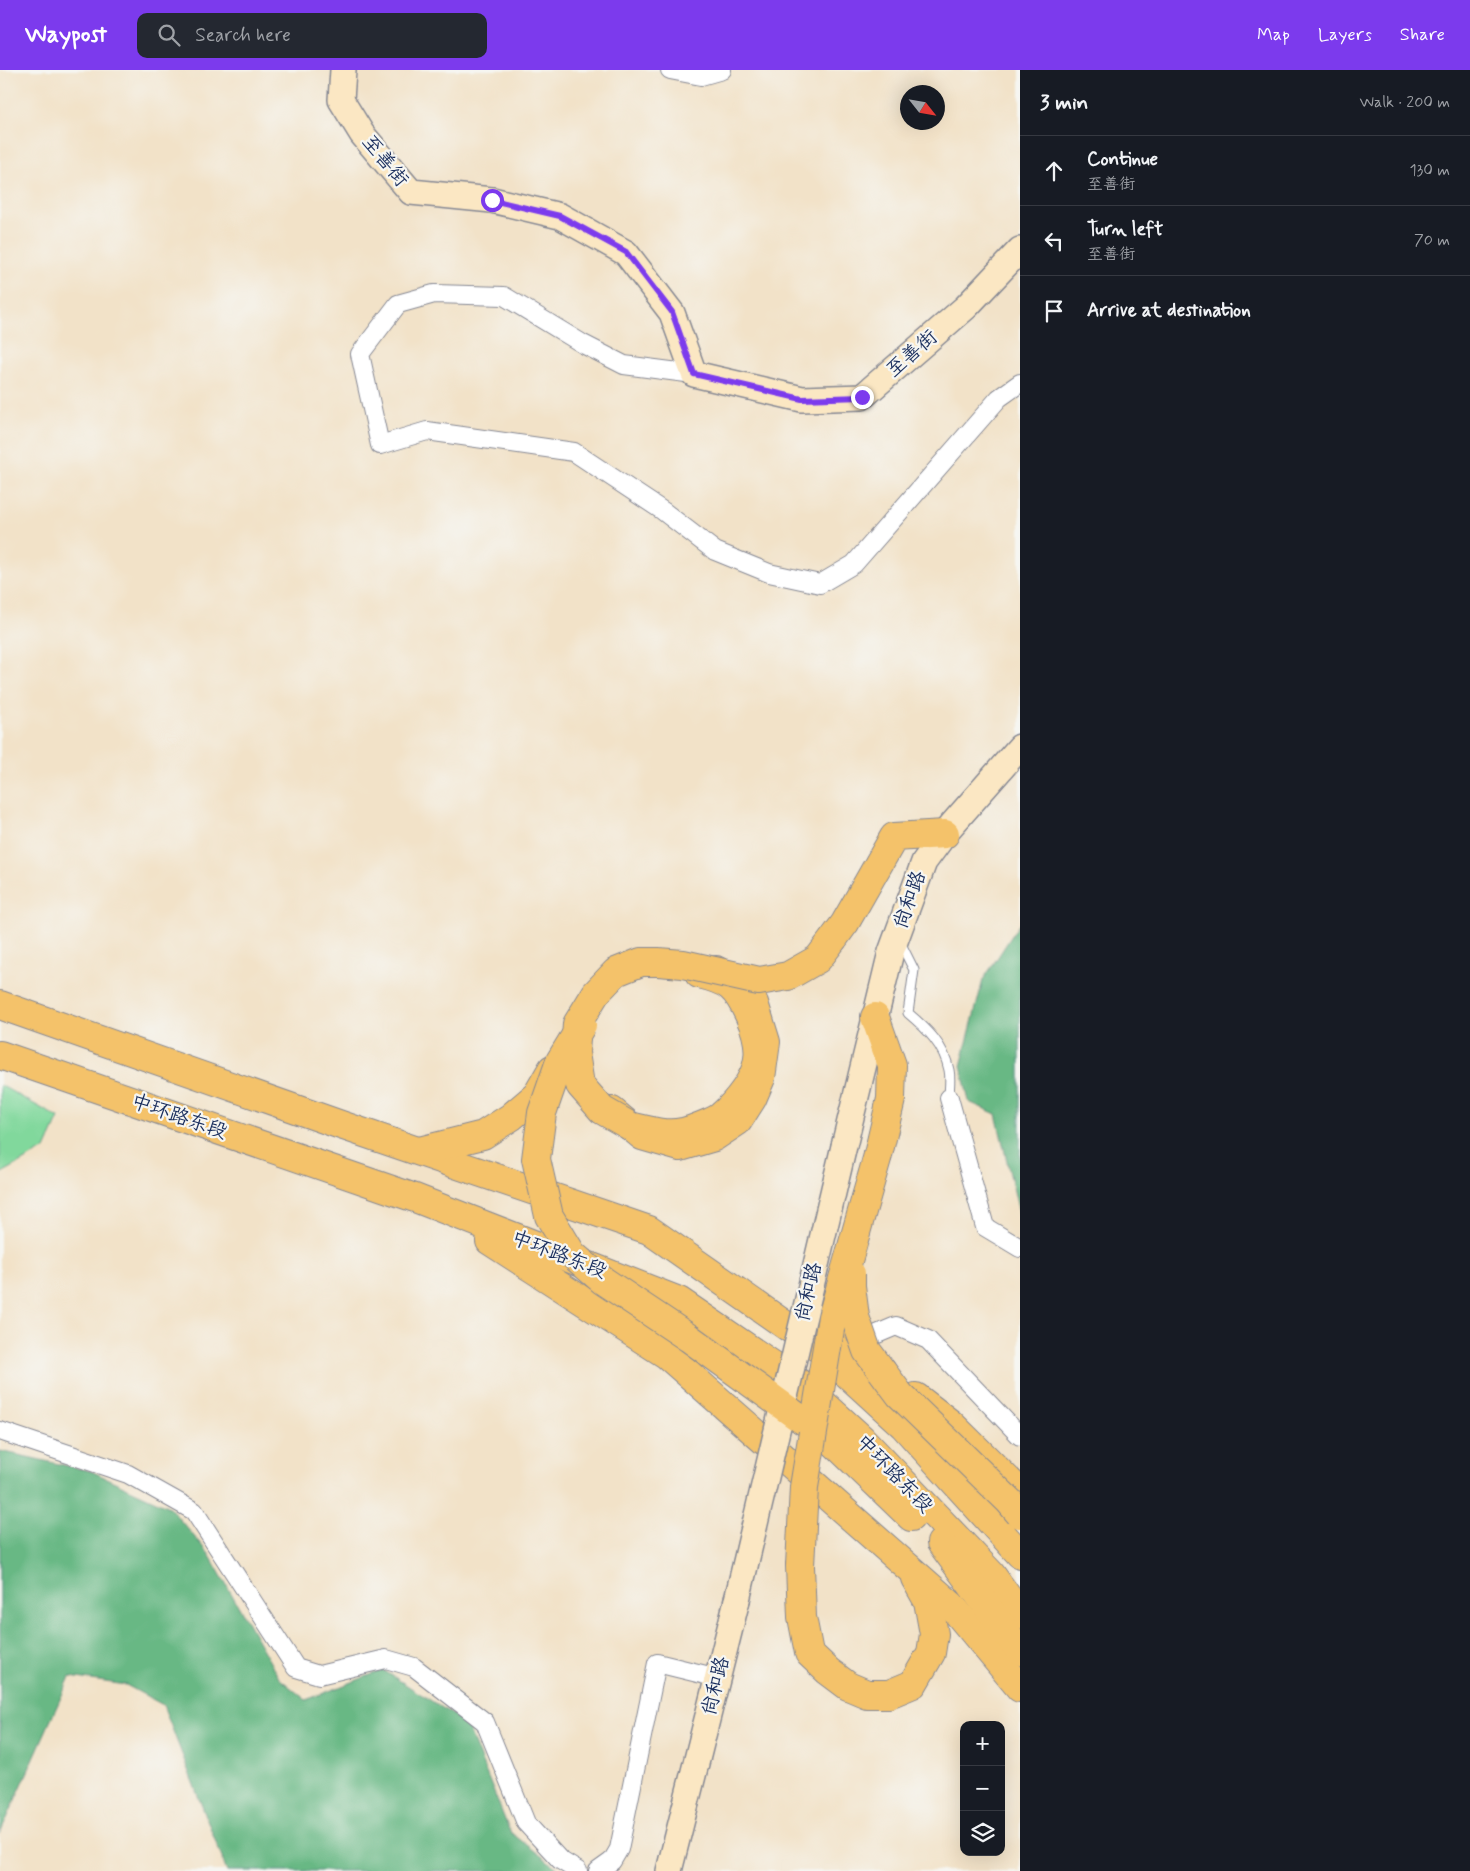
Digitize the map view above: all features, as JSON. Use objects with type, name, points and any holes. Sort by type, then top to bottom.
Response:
[{"type":"highway","points":[[945,834],[894,837],[845,923],[818,959],[788,976],[759,980],[683,964],[641,962],[616,972],[596,993],[577,1024],[575,1053],[580,1085],[602,1110],[630,1126],[658,1133],[682,1132],[720,1117],[744,1092],[752,1076],[758,1059],[755,1028],[742,999],[726,982],[667,969],[650,969],[627,978],[603,996],[582,1026],[560,1061],[542,1113],[536,1159],[548,1216],[572,1254],[602,1280],[689,1338],[827,1436],[957,1564]]},
{"type":"highway","points":[[419,1151],[483,1135],[512,1117],[537,1095],[554,1066],[590,990],[614,968],[648,955],[673,954],[702,961],[738,984],[754,1003],[766,1042],[761,1078],[752,1099],[738,1120],[714,1137],[680,1147],[642,1136],[611,1111],[596,1091],[582,1056],[579,1040],[582,1026]]},
{"type":"highway","name":"中环路东段","points":[[0,1005],[649,1230],[821,1350],[904,1426],[1020,1554]]},
{"type":"highway","points":[[875,1017],[892,1065],[891,1099],[878,1155],[832,1317],[804,1487],[800,1566],[802,1617],[809,1653],[848,1686],[867,1694],[889,1694],[913,1684],[930,1653],[934,1634],[928,1601],[911,1570]]},
{"type":"highway","name":"中环路东段","points":[[0,1055],[441,1209],[679,1302],[805,1387],[862,1438],[991,1574],[1020,1614]]},
{"type":"highway","points":[[441,1209],[667,1355],[951,1605],[1020,1688]]},
{"type":"highway","points":[[649,1230],[736,1274],[852,1350],[951,1424],[1020,1492]]},
{"type":"highway","points":[[851,1249],[850,1286],[855,1317],[867,1351],[900,1395],[1009,1500],[1020,1514]]},
{"type":"highway","points":[[862,1438],[1020,1650]]},
{"type":"street","name":"至善街","points":[[343,70],[341,100],[362,134],[411,192],[492,200],[560,216],[626,252],[672,312],[694,374],[802,399],[862,397],[966,307],[1020,250]]},
{"type":"street","points":[[670,70],[701,76],[722,70]]},
{"type":"street","points":[[694,374],[624,365],[582,344],[504,296],[434,294],[398,304],[360,354],[380,445],[427,431],[574,452],[663,511],[715,551],[770,573],[820,584],[854,564],[999,398],[1020,383]]},
{"type":"street","name":"尚和路","points":[[669,1871],[737,1600],[891,952],[924,862],[945,834],[1020,747]]},
{"type":"street","points":[[949,1098],[985,1227],[1020,1248]]},
{"type":"street","points":[[852,1350],[856,1342],[896,1326],[928,1340],[1020,1436]]},
{"type":"street","points":[[0,1431],[128,1474],[194,1511],[296,1668],[319,1675],[386,1658],[414,1667],[485,1722],[526,1823],[560,1860],[578,1871]]},
{"type":"street","points":[[598,1871],[612,1861],[619,1849],[657,1663],[718,1678]]},
{"type":"lane","points":[[897,936],[914,970],[908,1013],[926,1028],[943,1051],[949,1071],[949,1098]]},
{"type":"green space","points":[[1020,923],[1020,1217],[996,1114],[969,1102],[961,1066],[983,980]]},
{"type":"green space","points":[[0,1085],[59,1118],[45,1149],[0,1174]]},
{"type":"green space","points":[[0,1451],[91,1471],[169,1507],[209,1554],[279,1678],[306,1700],[383,1670],[466,1723],[510,1832],[561,1871],[227,1871],[163,1705],[126,1685],[70,1677],[0,1834]]},
{"type":"route","points":[[492,200],[560,216],[626,252],[672,312],[694,374],[802,399],[862,397]]}]
